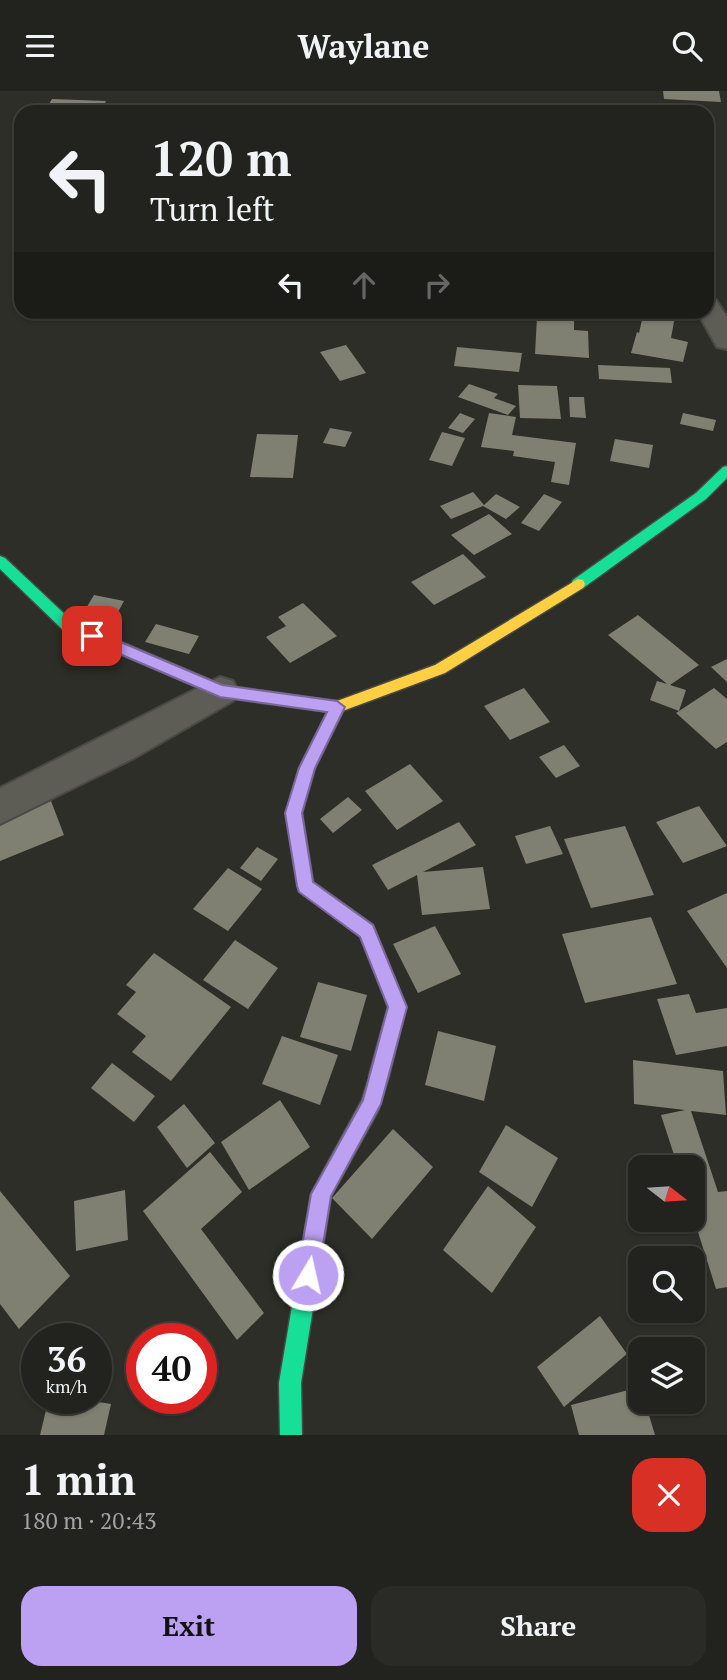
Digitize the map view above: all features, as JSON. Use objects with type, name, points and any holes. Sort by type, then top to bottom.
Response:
[{"type":"street","points":[[714,318],[727,341]]},
{"type":"street","points":[[0,561],[67,625],[220,691],[337,707],[440,669],[583,581],[701,496],[727,470]]},
{"type":"street","points":[[0,807],[121,747],[220,691]]},
{"type":"street","points":[[291,1435],[290,1384],[321,1194],[371,1104],[397,1007],[367,931],[305,886],[294,813],[307,768],[337,707]]},
{"type":"building","points":[[663,91],[719,91],[721,102],[664,99]]},
{"type":"building","points":[[52,99],[106,101],[104,105],[49,104]]},
{"type":"building","points":[[537,319],[574,319],[574,330],[588,331],[589,358],[535,354]]},
{"type":"building","points":[[642,319],[675,319],[671,338],[688,342],[683,362],[631,353],[637,332],[639,333]]},
{"type":"building","points":[[346,345],[366,373],[340,381],[320,352]]},
{"type":"building","points":[[457,347],[522,353],[519,372],[454,366]]},
{"type":"building","points":[[598,365],[670,368],[672,383],[599,379]]},
{"type":"building","points":[[469,384],[498,394],[494,398],[516,406],[508,415],[458,397]]},
{"type":"building","points":[[518,385],[557,386],[561,419],[520,418]]},
{"type":"building","points":[[569,397],[584,397],[586,418],[570,417]]},
{"type":"building","points":[[460,413],[475,419],[463,433],[448,428]]},
{"type":"building","points":[[489,413],[516,417],[512,435],[576,443],[569,485],[551,482],[555,462],[513,456],[514,451],[481,447]]},
{"type":"building","points":[[683,413],[716,420],[713,431],[680,424]]},
{"type":"building","points":[[330,428],[352,432],[345,447],[323,443]]},
{"type":"building","points":[[442,432],[465,438],[452,466],[429,460]]},
{"type":"building","points":[[257,434],[298,435],[293,478],[250,477]]},
{"type":"building","points":[[615,439],[653,445],[649,468],[610,461]]},
{"type":"building","points":[[473,492],[484,505],[496,494],[520,507],[506,519],[483,506],[451,519],[440,506]]},
{"type":"building","points":[[544,494],[562,502],[539,531],[521,523]]},
{"type":"building","points":[[489,514],[512,534],[474,555],[451,535]]},
{"type":"building","points":[[463,554],[486,577],[434,605],[411,582]]},
{"type":"building","points":[[94,595],[124,601],[107,632],[76,625]]},
{"type":"building","points":[[303,603],[337,636],[290,663],[266,637],[286,626],[278,617]]},
{"type":"building","points":[[638,615],[699,665],[670,685],[686,690],[679,711],[650,700],[657,681],[667,684],[608,635]]},
{"type":"building","points":[[156,624],[199,636],[189,654],[145,642]]},
{"type":"building","points":[[727,659],[727,682],[711,667]]},
{"type":"building","points":[[524,688],[550,722],[510,740],[484,706]]},
{"type":"building","points":[[714,688],[727,699],[727,742],[716,749],[676,713]]},
{"type":"building","points":[[564,745],[580,766],[556,778],[539,757]]},
{"type":"building","points":[[410,764],[443,801],[397,830],[365,791]]},
{"type":"building","points":[[348,797],[362,810],[333,833],[320,819]]},
{"type":"building","points":[[51,801],[64,835],[0,861],[0,822]]},
{"type":"building","points":[[699,806],[727,846],[683,863],[656,822]]},
{"type":"building","points":[[459,822],[476,845],[423,872],[483,867],[490,909],[422,915],[417,875],[388,890],[372,865]]},
{"type":"building","points":[[550,826],[563,854],[526,864],[515,836]]},
{"type":"building","points":[[625,826],[654,895],[591,908],[564,839]]},
{"type":"building","points":[[257,847],[278,859],[261,881],[240,868]]},
{"type":"building","points":[[228,868],[262,889],[228,931],[193,909]]},
{"type":"building","points":[[727,893],[727,968],[687,911]]},
{"type":"building","points":[[651,917],[677,984],[585,1003],[562,934]]},
{"type":"building","points":[[435,926],[461,974],[418,993],[393,944]]},
{"type":"building","points":[[235,940],[278,968],[248,1009],[203,980]]},
{"type":"building","points":[[154,953],[231,1007],[171,1081],[132,1052],[146,1036],[117,1014],[136,992],[126,985]]},
{"type":"building","points":[[318,982],[367,995],[351,1051],[300,1037]]},
{"type":"building","points":[[689,994],[696,1013],[727,1008],[727,1046],[676,1055],[657,999]]},
{"type":"building","points":[[438,1031],[496,1046],[484,1101],[425,1085]]},
{"type":"building","points":[[282,1036],[338,1055],[320,1105],[262,1084]]},
{"type":"building","points":[[633,1060],[723,1071],[726,1115],[691,1111],[718,1192],[727,1191],[727,1287],[716,1289],[705,1246],[702,1246],[698,1232],[705,1232],[705,1155],[674,1155],[661,1115],[685,1110],[634,1104]]},
{"type":"building","points":[[112,1063],[155,1096],[134,1122],[91,1088]]},
{"type":"building","points":[[280,1100],[310,1147],[249,1190],[221,1142]]},
{"type":"building","points":[[184,1104],[215,1143],[187,1168],[157,1127]]},
{"type":"building","points":[[506,1125],[558,1158],[532,1207],[479,1172]]},
{"type":"building","points":[[393,1129],[433,1167],[372,1239],[332,1198]]},
{"type":"building","points":[[210,1152],[242,1192],[201,1229],[264,1313],[237,1340],[143,1211]]},
{"type":"building","points":[[488,1186],[536,1227],[492,1293],[443,1250]]},
{"type":"building","points":[[125,1190],[128,1240],[76,1251],[74,1201]]},
{"type":"building","points":[[0,1191],[70,1276],[25,1323],[21,1323],[19,1329],[0,1304]]},
{"type":"building","points":[[600,1316],[627,1354],[564,1407],[537,1367]]},
{"type":"building","points":[[628,1390],[628,1414],[649,1414],[655,1435],[579,1435],[571,1405]]},
{"type":"building","points":[[45,1414],[109,1414],[104,1435],[40,1435]]},
{"type":"traffic: fast","points":[[578,584],[701,496],[727,470]]},
{"type":"traffic: fast","points":[[0,561],[67,625],[220,691],[314,704]]},
{"type":"traffic: fast","points":[[291,1435],[290,1383],[321,1194],[371,1104],[379,1076]]},
{"type":"traffic: slow","points":[[314,704],[337,707],[440,669],[578,584]]},
{"type":"traffic: jam","points":[[337,707],[307,768],[294,813],[305,886],[367,931],[397,1007],[379,1076]]},
{"type":"route","points":[[92,636],[220,691],[337,707],[307,768],[294,813],[305,886],[367,931],[397,1007],[371,1104],[321,1194],[308,1275]]}]
